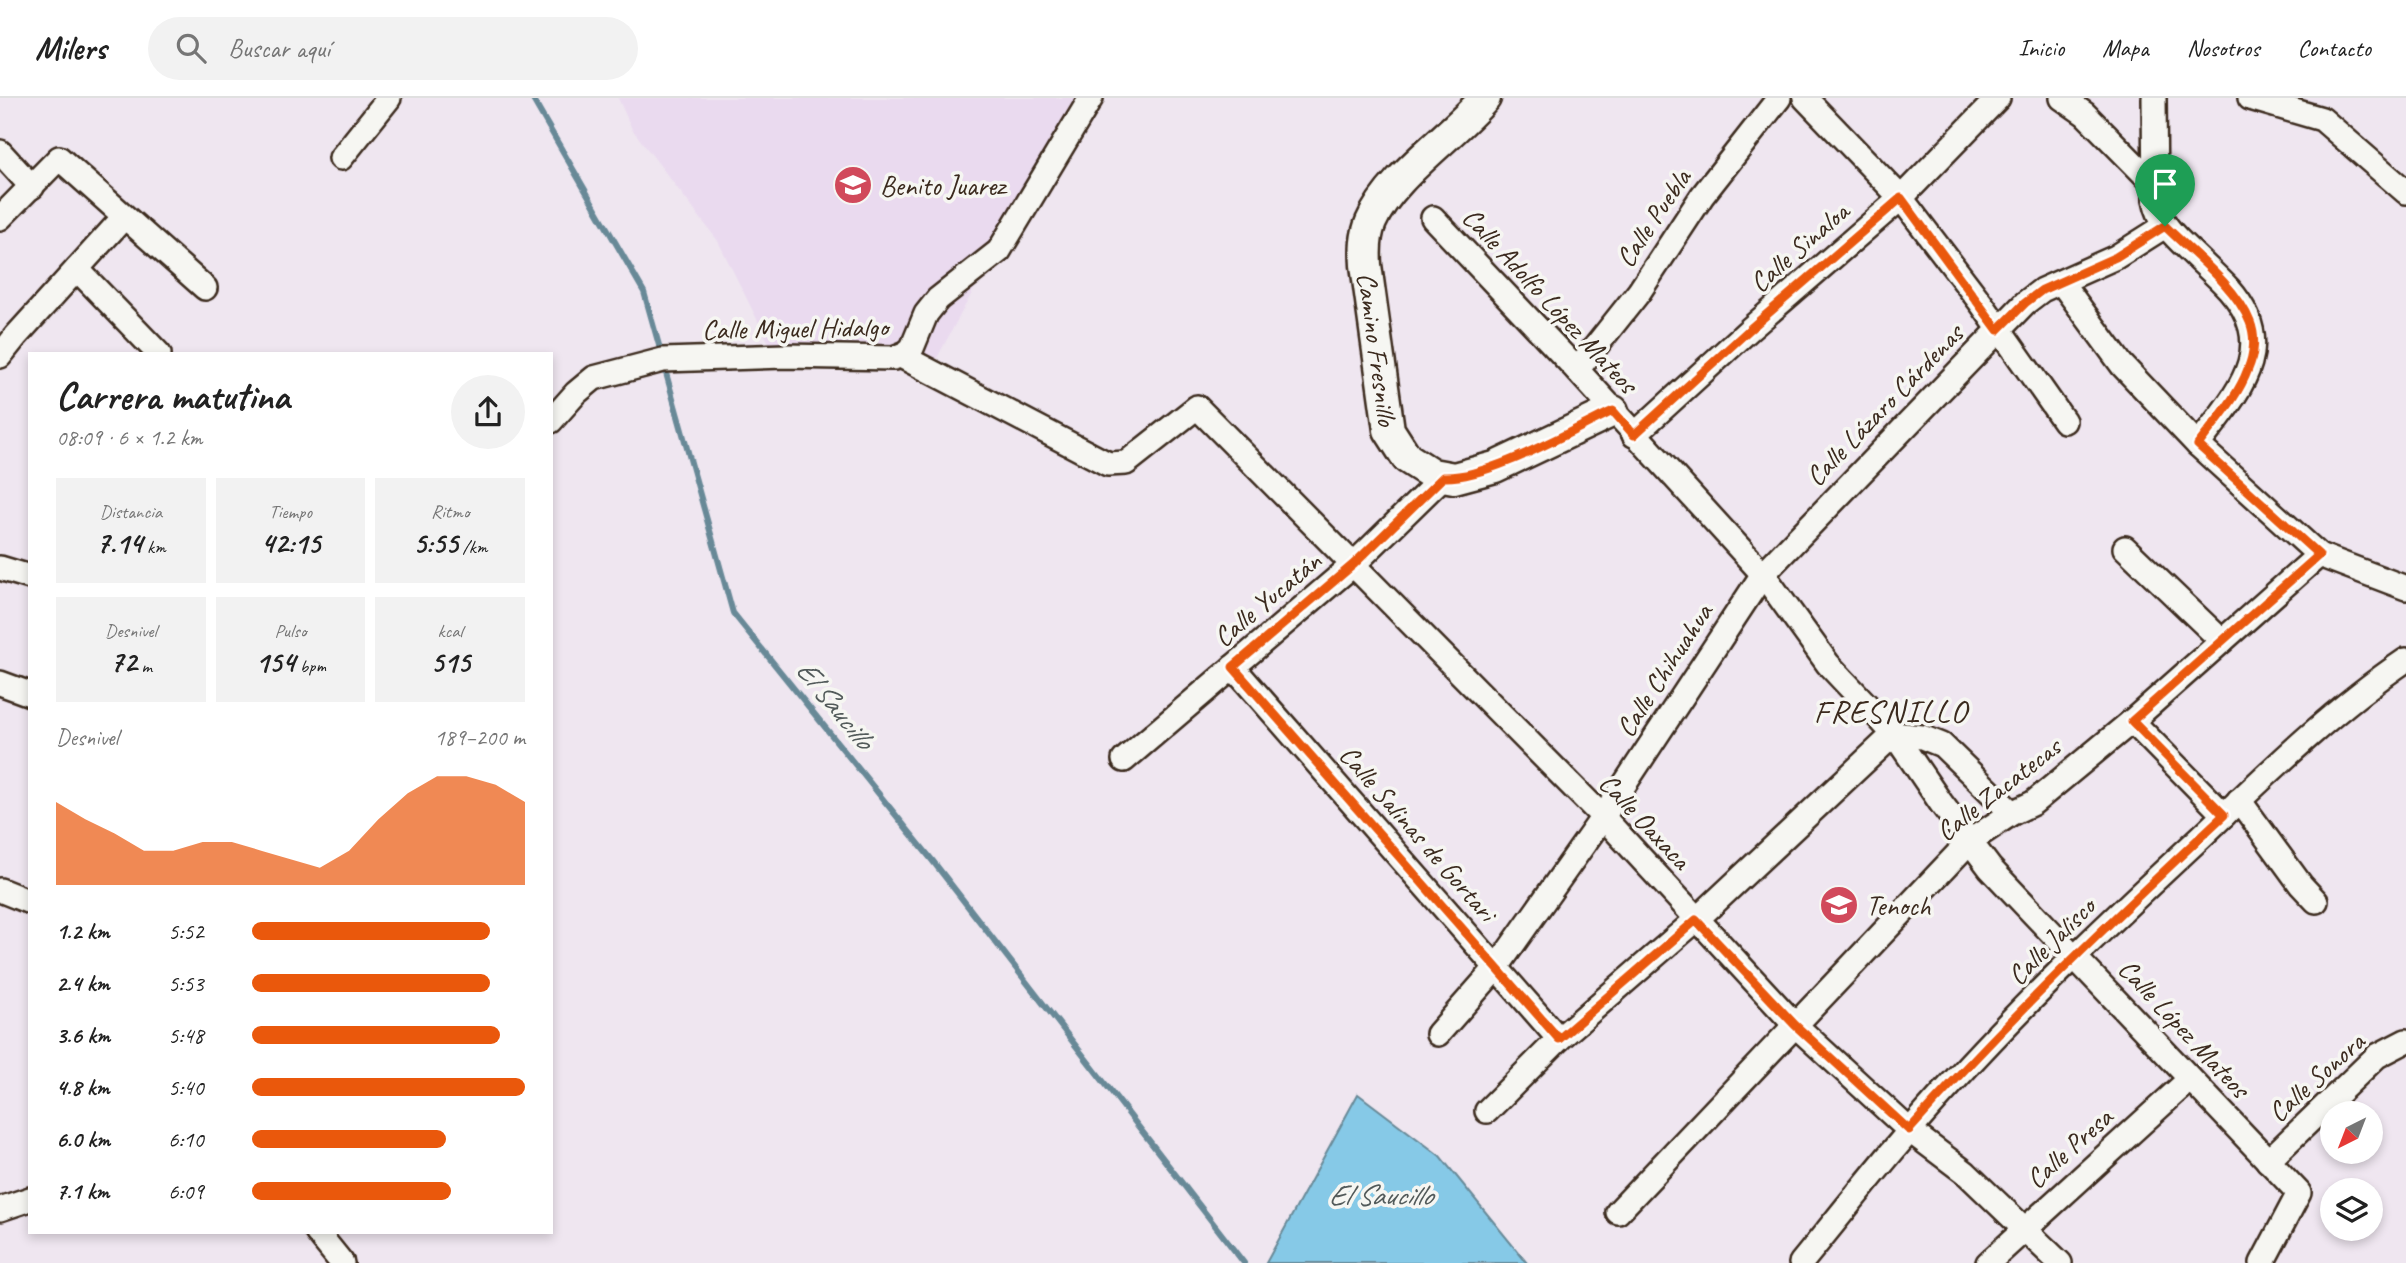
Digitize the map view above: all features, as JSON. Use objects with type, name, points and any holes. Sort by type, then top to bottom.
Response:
[{"type":"street","points":[[341,158],[389,98]]},
{"type":"street","name":"Calle Miguel Hidalgo","points":[[553,419],[594,378],[663,360],[901,356],[912,348],[926,314],[938,299],[999,251],[1091,98]]},
{"type":"street","name":"Camino Fresnillo","points":[[1443,477],[1432,474],[1407,458],[1389,430],[1384,408],[1365,242],[1370,223],[1384,197],[1467,120],[1485,98]]},
{"type":"street","name":"Calle Puebla","points":[[1577,370],[1639,292],[1702,196],[1779,98]]},
{"type":"street","points":[[1805,98],[1901,198],[2064,421]]},
{"type":"street","name":"Calle Sinaloa","points":[[1634,435],[1750,329],[1901,198],[1998,98]]},
{"type":"street","points":[[2062,98],[2085,114],[2155,186]]},
{"type":"street","points":[[2154,98],[2157,210],[2165,226],[2231,291],[2250,323],[2254,348],[2248,370],[2235,394],[2198,445]]},
{"type":"street","points":[[2250,98],[2322,118],[2406,192]]},
{"type":"street","points":[[0,152],[32,187]]},
{"type":"street","points":[[0,218],[60,158],[205,288]]},
{"type":"street","points":[[0,356],[124,217]]},
{"type":"street","name":"Calle Adolfo López Mateos","points":[[1433,218],[1577,370],[1763,574],[1828,664],[1852,693],[1894,734],[1970,841]]},
{"type":"street","name":"Calle Lázaro Cárdenas","points":[[1763,574],[2025,303],[2042,290],[2116,257],[2165,226]]},
{"type":"street","points":[[77,270],[157,352]]},
{"type":"street","points":[[2061,282],[2122,365],[2198,445],[2319,555],[2406,589]]},
{"type":"street","name":"Calle Oaxaca","points":[[901,356],[1108,464],[1126,463],[1197,407],[1603,817],[1795,1025],[1909,1130],[1966,1173],[2060,1263]]},
{"type":"street","points":[[1443,477],[1465,476],[1495,467],[1613,411]]},
{"type":"street","name":"Calle Yucatán","points":[[1125,761],[1354,564],[1443,477]]},
{"type":"street","points":[[2125,548],[2221,642]]},
{"type":"street","name":"Calle Zacatecas","points":[[1618,1212],[1970,841],[2012,813],[2033,803],[2132,721],[2319,555]]},
{"type":"street","points":[[0,568],[28,576]]},
{"type":"street","name":"Calle Chihuahua","points":[[1438,1034],[1496,967],[1603,817],[1763,574]]},
{"type":"street","name":"Calle Jalisco","points":[[1801,1263],[1909,1130],[1955,1079],[2076,956],[2232,807],[2368,685],[2406,660]]},
{"type":"street","name":"Calle Salinas de Gortari","points":[[1233,667],[1559,1039]]},
{"type":"street","points":[[0,683],[28,693]]},
{"type":"street","points":[[2132,721],[2232,807],[2316,901]]},
{"type":"street","points":[[1487,1111],[1559,1039],[1696,920],[1894,734],[1922,737],[1942,745],[2012,813]]},
{"type":"street","name":"Calle López Mateos","points":[[1970,841],[1990,868],[2299,1193],[2262,1263]]},
{"type":"street","points":[[0,890],[28,901]]},
{"type":"street","name":"Calle Sonora","points":[[2268,1161],[2377,1056],[2406,1041]]},
{"type":"street","name":"Calle Presa","points":[[1988,1263],[2190,1079]]},
{"type":"street","points":[[0,1209],[28,1200]]},
{"type":"street","points":[[319,1234],[342,1263]]},
{"type":"shaded area","name":"Benito Juarez","points":[[618,98],[1077,98],[931,369],[877,343],[772,349],[718,241],[632,129]]},
{"type":"water","name":"El Saucillo","points":[[1358,1094],[1440,1156],[1527,1263],[1266,1263]]},
{"type":"waterway","name":"El Saucillo","points":[[532,98],[644,292],[662,356]]},
{"type":"waterway","name":"El Saucillo","points":[[664,366],[733,613],[932,860],[1244,1263]]},
{"type":"place","name":"Benito Juarez","points":[[853,185]]},
{"type":"place","name":"Tenoch","points":[[1839,905]]},
{"type":"district","name":"FRESNILLO","points":[[1891,711]]},
{"type":"route","points":[[1901,198],[1981,303],[1998,330],[2042,290],[2116,257],[2165,226],[2231,291],[2250,323],[2254,348],[2248,370],[2235,394],[2198,445],[2319,555],[2132,721],[2224,815],[2076,956],[1955,1079],[1909,1130],[1795,1025],[1696,920],[1559,1039],[1233,667],[1354,564],[1443,477],[1465,476],[1495,467],[1613,411],[1634,435],[1750,329],[1901,198]]}]
